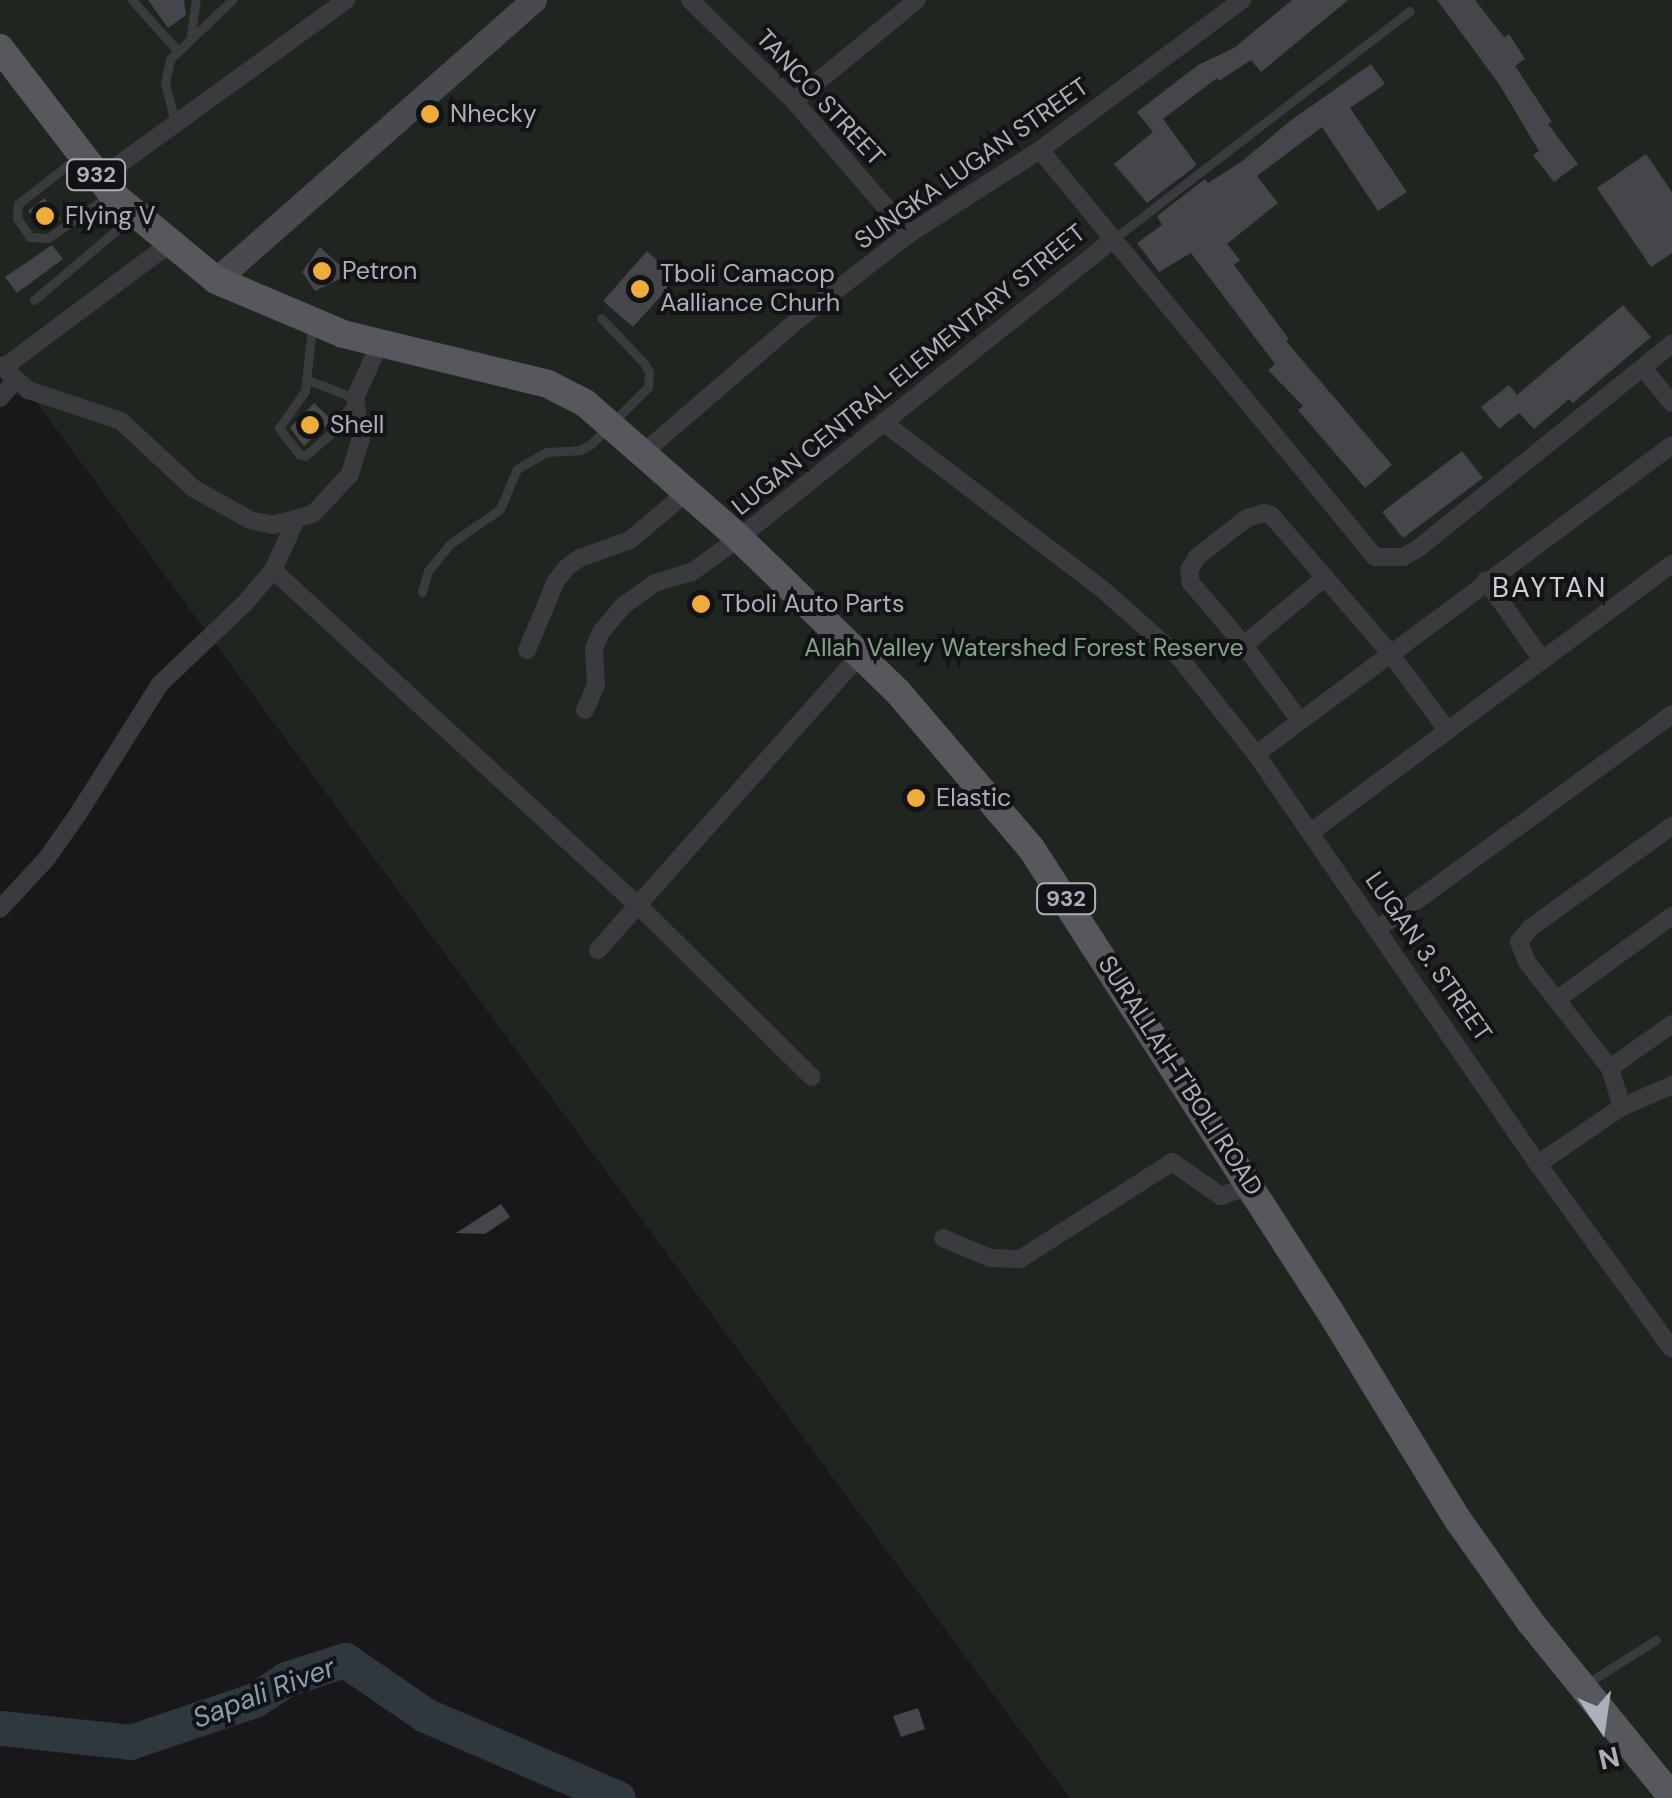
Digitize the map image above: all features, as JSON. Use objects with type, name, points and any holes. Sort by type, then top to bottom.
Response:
[{"type":"main road","points":[[216,280],[534,0]]},
{"type":"main road","name":"932","points":[[0,48],[105,187],[168,244],[216,280]]},
{"type":"main road","name":"SURALLAH-T'BOLI ROAD","points":[[216,280],[313,324],[379,345],[548,384],[585,403],[739,538],[860,656],[972,776],[1030,848],[1250,1186],[1458,1520],[1582,1686],[1672,1796]]},
{"type":"street","points":[[105,187],[175,124],[346,0]]},
{"type":"street","name":"TANCO STREET","points":[[690,0],[794,101],[909,234]]},
{"type":"street","points":[[794,101],[917,0]]},
{"type":"street","name":"SUNGKA LUGAN STREET","points":[[643,452],[800,318],[909,234],[1040,150],[1242,0]]},
{"type":"street","points":[[1040,150],[1375,557],[1403,557],[1420,547],[1672,344]]},
{"type":"street","name":"LUGAN CENTRAL ELEMENTARY STREET","points":[[586,710],[596,686],[594,649],[601,632],[624,606],[655,583],[692,572],[739,538],[1111,240]]},
{"type":"street","points":[[0,398],[6,371],[168,244]]},
{"type":"street","points":[[6,371],[45,398],[121,420],[174,473],[217,504],[250,520],[274,524],[295,522],[326,504],[350,474],[360,439],[355,398],[379,345]]},
{"type":"street","points":[[1643,368],[1672,402]]},
{"type":"street","name":"LUGAN 3. STREET","points":[[883,422],[1126,608],[1179,658],[1312,832],[1538,1164],[1672,1348]]},
{"type":"street","points":[[1256,754],[1672,444]]},
{"type":"street","points":[[527,650],[556,581],[566,568],[630,540],[687,492]]},
{"type":"street","points":[[1300,721],[1244,645],[1191,583],[1188,570],[1197,557],[1246,518],[1263,513],[1271,515],[1390,653],[1448,730]]},
{"type":"street","points":[[0,909],[9,888],[78,814],[160,684],[245,603],[273,570],[295,522]]},
{"type":"street","points":[[1312,832],[1672,564]]},
{"type":"street","points":[[273,570],[639,906],[812,1076]]},
{"type":"street","points":[[1244,645],[1324,577]]},
{"type":"street","points":[[1486,580],[1542,660]]},
{"type":"street","points":[[598,950],[860,656]]},
{"type":"street","points":[[1378,928],[1672,714]]},
{"type":"street","points":[[1622,1107],[1610,1068],[1522,955],[1522,936],[1672,826]]},
{"type":"street","points":[[1559,998],[1672,916]]},
{"type":"street","points":[[1610,1068],[1672,1024]]},
{"type":"street","points":[[1538,1164],[1622,1107],[1672,1084]]},
{"type":"street","points":[[943,1238],[990,1258],[1020,1259],[1172,1162],[1221,1196],[1250,1186]]},
{"type":"lane","points":[[132,0],[176,48]]},
{"type":"lane","points":[[190,34],[196,0]]},
{"type":"lane","points":[[175,124],[166,82],[176,48],[227,2]]},
{"type":"lane","points":[[1111,240],[1410,12]]},
{"type":"lane","points":[[80,155],[18,204],[20,224],[30,237],[42,240],[105,187]]},
{"type":"lane","points":[[34,300],[134,215]]},
{"type":"lane","points":[[422,592],[437,558],[500,508],[508,481],[517,469],[547,452],[580,450],[648,387],[649,372],[601,318]]},
{"type":"lane","points":[[308,380],[355,398],[336,429],[310,454],[299,454],[279,428],[308,380],[313,324]]},
{"type":"lane","points":[[1582,1686],[1656,1640]]},
{"type":"green space","name":"Allah Valley Watershed Forest Reserve","points":[[0,0],[1672,0],[1672,1798],[1070,1798],[0,353]]},
{"type":"building","points":[[148,0],[184,0],[186,15],[168,28]]},
{"type":"building","points":[[1292,0],[1348,0],[1261,72],[1251,60],[1219,81],[1217,78],[1163,119],[1197,165],[1147,203],[1114,164],[1153,132],[1137,112],[1198,65],[1234,48]]},
{"type":"building","points":[[1437,0],[1475,0],[1504,37],[1509,34],[1525,59],[1515,66],[1552,122],[1548,124],[1578,164],[1554,182],[1533,155],[1539,151],[1499,84]]},
{"type":"building","points":[[1371,64],[1385,84],[1350,108],[1407,192],[1378,211],[1322,127],[1257,176],[1278,203],[1227,244],[1240,260],[1234,265],[1289,339],[1286,341],[1392,465],[1365,488],[1298,410],[1303,406],[1268,370],[1275,364],[1191,253],[1159,272],[1137,243],[1162,225],[1157,216],[1205,179],[1208,183],[1241,162],[1290,121]]},
{"type":"building","points":[[1646,154],[1672,192],[1672,253],[1651,267],[1597,188]]},
{"type":"building","name":"Flying V","points":[[44,198],[61,219],[46,230],[28,211]]},
{"type":"building","points":[[52,245],[63,259],[17,293],[5,277]]},
{"type":"building","points":[[320,247],[349,274],[315,291],[302,272]]},
{"type":"building","name":"Tboli Camacop Aalliance Churh","points":[[647,251],[677,278],[633,327],[603,301]]},
{"type":"building","points":[[1623,305],[1651,337],[1573,403],[1569,399],[1534,429],[1519,413],[1499,429],[1481,407],[1509,385],[1517,395]]},
{"type":"building","name":"Shell","points":[[314,403],[332,420],[304,446],[290,428]]},
{"type":"building","points":[[1462,451],[1483,478],[1403,538],[1382,512]]},
{"type":"building","points":[[501,1204],[510,1217],[485,1234],[456,1233]]},
{"type":"building","points":[[918,1708],[925,1729],[901,1737],[893,1716]]},
{"type":"waterway","name":"Sapali River","points":[[0,1728],[130,1742],[254,1700],[286,1679],[345,1660],[425,1715],[618,1798]]},
{"type":"place","name":"Nhecky","points":[[430,114]]},
{"type":"place","name":"Flying V","points":[[45,216]]},
{"type":"place","name":"Petron","points":[[322,271]]},
{"type":"place","name":"Tboli Camacop Aalliance Churh","points":[[640,289]]},
{"type":"place","name":"Shell","points":[[310,425]]},
{"type":"place","name":"Tboli Auto Parts","points":[[701,604]]},
{"type":"place","name":"Elastic","points":[[916,798]]},
{"type":"district","name":"BAYTAN","points":[[1550,588]]}]
